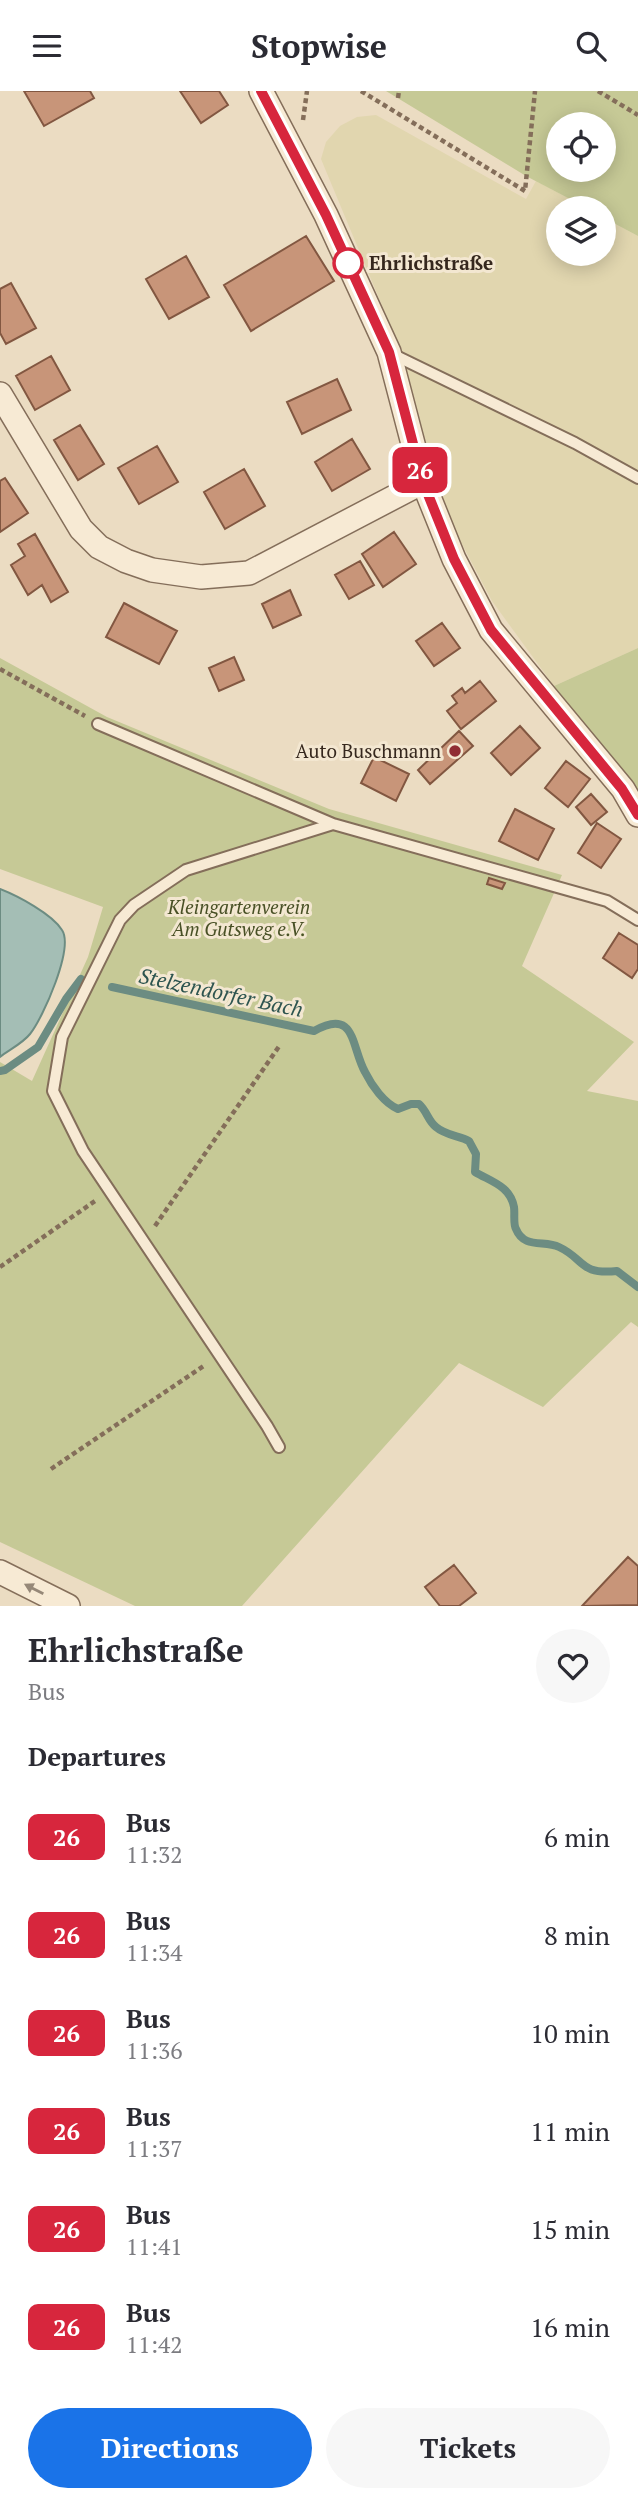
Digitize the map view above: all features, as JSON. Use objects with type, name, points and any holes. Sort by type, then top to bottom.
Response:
[{"type":"street","points":[[261,91],[326,215],[389,352],[423,482],[454,559],[491,630],[622,789],[638,815]]},
{"type":"street","points":[[0,394],[81,529],[99,547],[125,561],[152,570],[201,577],[248,573],[423,482]]},
{"type":"street","points":[[0,1572],[68,1606]]},
{"type":"lane","points":[[389,352],[575,443],[638,478]]},
{"type":"lane","points":[[98,724],[334,824],[607,901],[638,920]]},
{"type":"lane","points":[[279,1447],[83,1151],[53,1091],[62,1037],[120,920],[134,905],[186,870],[334,824]]},
{"type":"path","points":[[361,91],[525,191],[535,91]]},
{"type":"path","points":[[398,98],[399,91]]},
{"type":"path","points":[[598,91],[638,115]]},
{"type":"path","points":[[0,669],[98,724]]},
{"type":"path","points":[[144,1241],[280,1045]]},
{"type":"path","points":[[0,1267],[110,1191]]},
{"type":"path","points":[[51,1469],[220,1355]]},
{"type":"shaded area","points":[[376,115],[526,199],[536,181],[564,196],[546,196],[546,266],[616,266],[616,224],[638,236],[638,648],[554,686],[492,601],[435,493],[398,344],[321,159],[326,142],[340,126],[357,117]]},
{"type":"green space","points":[[386,91],[638,91],[638,236],[616,224],[616,196],[564,196],[526,176]]},
{"type":"green space","points":[[638,648],[638,803],[554,686]]},
{"type":"green space","name":"Kleingartenverein Am Gutsweg e.V.","points":[[0,658],[107,717],[329,809],[562,875],[522,966],[634,1042],[587,1091],[638,1101],[638,1327],[631,1322],[543,1407],[459,1363],[242,1606],[135,1606],[0,1542],[0,1062],[32,1081],[88,957],[103,907],[0,869]]},
{"type":"water","points":[[0,889],[51,918],[62,930],[65,939],[61,967],[36,1026],[24,1040],[0,1057]]},
{"type":"building","points":[[24,91],[90,91],[94,98],[44,126]]},
{"type":"building","points":[[180,91],[219,91],[228,105],[201,123]]},
{"type":"building","points":[[306,236],[334,281],[251,331],[224,285]]},
{"type":"building","points":[[186,256],[209,297],[169,319],[146,279]]},
{"type":"building","points":[[11,283],[36,328],[6,344],[0,333],[0,289]]},
{"type":"building","points":[[51,356],[70,390],[35,410],[16,376]]},
{"type":"building","points":[[337,379],[351,410],[302,434],[287,402]]},
{"type":"building","points":[[80,425],[104,464],[78,480],[54,440]]},
{"type":"building","points":[[352,439],[370,469],[332,491],[315,462]]},
{"type":"building","points":[[157,446],[178,482],[139,504],[118,468]]},
{"type":"building","points":[[244,469],[265,506],[225,529],[204,492]]},
{"type":"building","points":[[5,478],[28,513],[0,532],[0,481]]},
{"type":"building","points":[[394,532],[416,564],[383,587],[362,554]]},
{"type":"building","points":[[35,534],[68,592],[51,602],[42,585],[28,595],[11,565],[25,556],[18,544]]},
{"type":"building","points":[[360,561],[374,585],[349,599],[335,575]]},
{"type":"building","points":[[290,590],[301,615],[273,628],[262,604]]},
{"type":"building","points":[[124,603],[177,631],[159,664],[106,637]]},
{"type":"building","points":[[442,623],[460,648],[434,666],[416,641]]},
{"type":"building","points":[[234,657],[244,680],[219,691],[209,668]]},
{"type":"building","points":[[480,681],[496,701],[461,729],[447,711],[457,703],[452,696],[462,688],[465,693]]},
{"type":"building","points":[[520,726],[540,748],[511,775],[491,753]]},
{"type":"building","points":[[459,731],[473,746],[430,784],[418,770]]},
{"type":"building","points":[[374,757],[409,774],[396,801],[361,783]]},
{"type":"building","points":[[566,761],[590,779],[568,807],[545,788]]},
{"type":"building","points":[[591,794],[607,812],[591,825],[576,807]]},
{"type":"building","points":[[515,809],[554,829],[538,860],[499,841]]},
{"type":"building","points":[[597,823],[621,839],[601,868],[578,853]]},
{"type":"building","points":[[489,878],[505,883],[502,889],[487,884]]},
{"type":"building","points":[[619,933],[638,945],[638,969],[632,978],[603,958]]},
{"type":"building","points":[[628,1557],[638,1566],[638,1605],[582,1606]]},
{"type":"building","points":[[454,1565],[476,1593],[459,1606],[440,1606],[425,1587]]},
{"type":"waterway","name":"Stelzendorfer Bach","points":[[0,1071],[38,1047],[81,979]]},
{"type":"waterway","name":"Stelzendorfer Bach","points":[[112,987],[314,1031],[328,1025],[338,1024],[345,1027],[368,1077],[388,1103],[398,1109],[419,1104],[440,1130],[469,1141],[476,1154],[475,1172],[499,1185],[509,1194],[514,1207],[515,1227],[524,1239],[559,1247],[596,1271],[617,1271],[638,1287]]},
{"type":"bus line","name":"26","points":[[261,91],[326,215],[389,352],[423,482],[454,559],[491,630],[622,789],[638,815]]},
{"type":"place","name":"Ehrlichstraße","points":[[348,263]]},
{"type":"place","name":"Auto Buschmann","points":[[455,751]]}]
